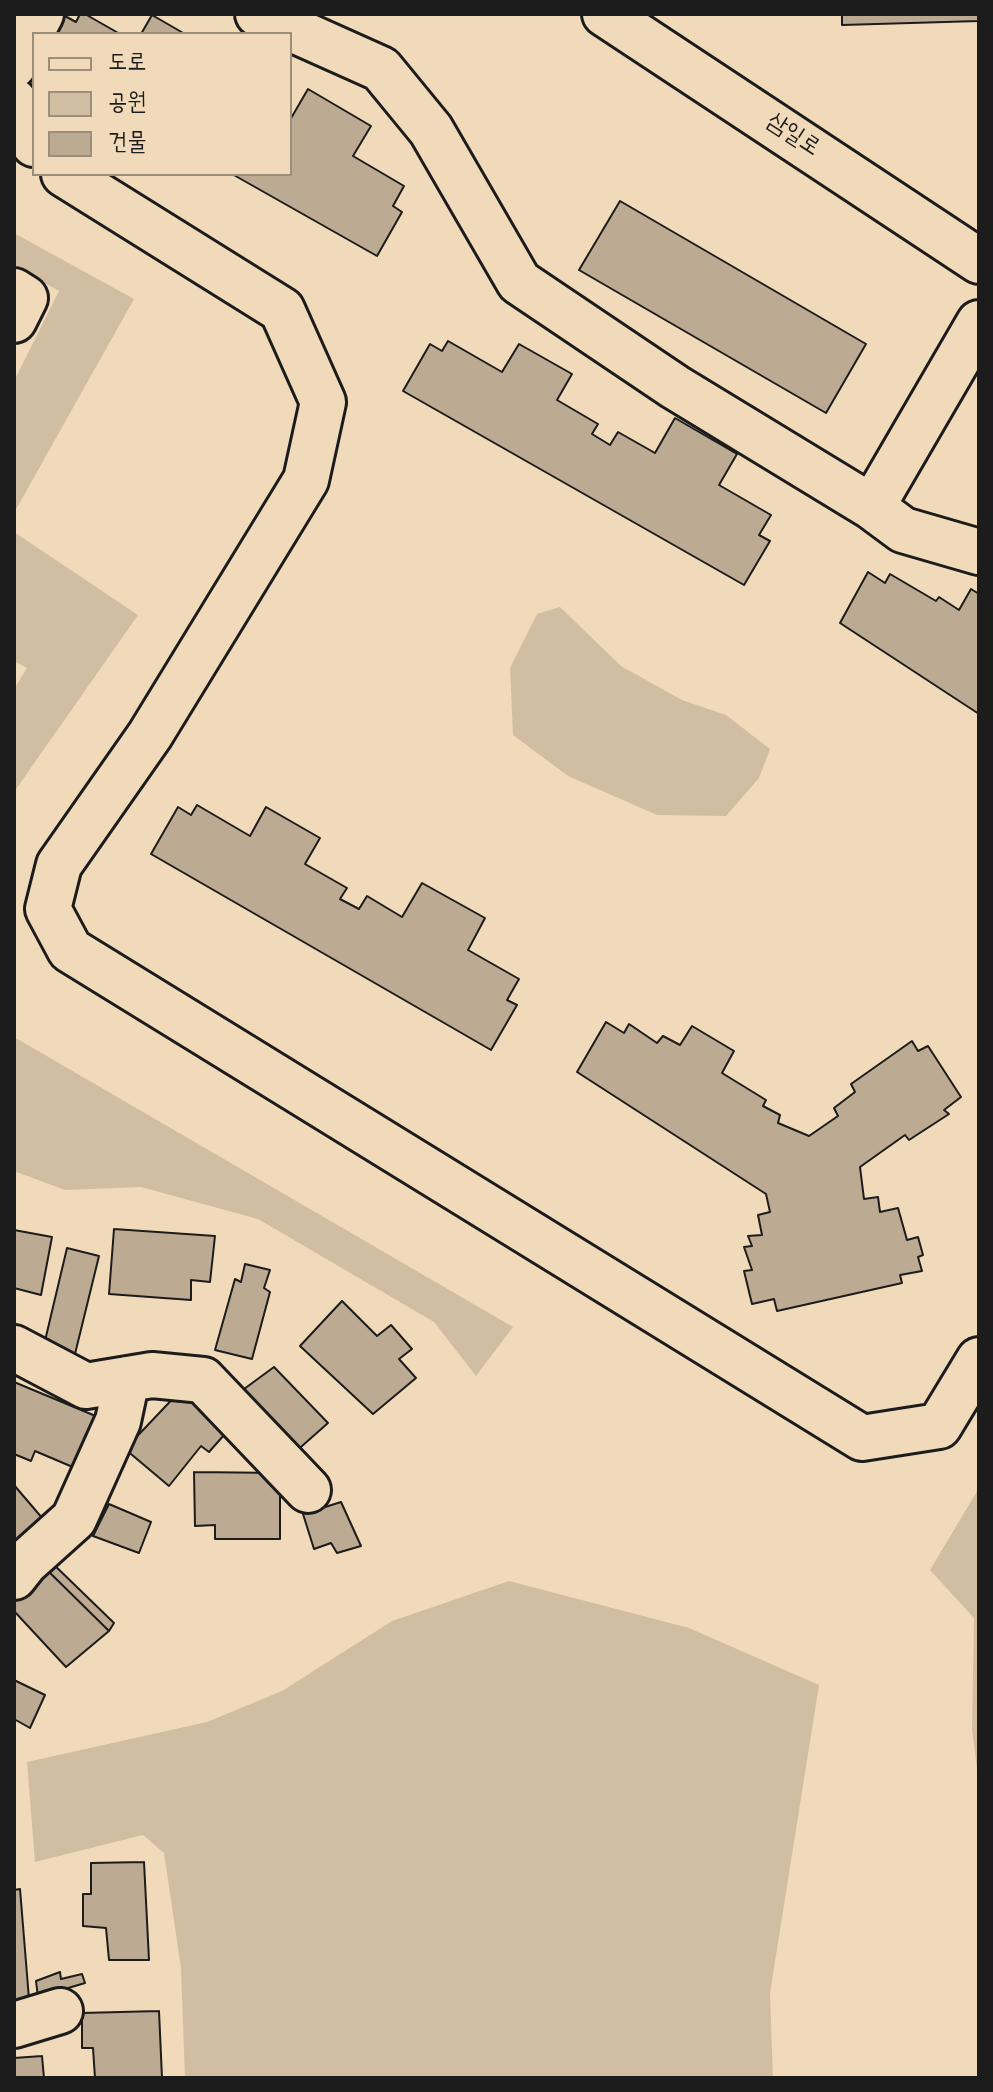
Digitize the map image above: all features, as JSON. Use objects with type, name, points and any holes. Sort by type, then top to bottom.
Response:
[{"type":"street","points":[[14,65],[41,14]]},
{"type":"street","points":[[258,14],[381,69],[431,130],[519,282],[675,387],[872,507],[903,530],[979,552]]},
{"type":"street","name":"삼일로","points":[[605,14],[979,261]]},
{"type":"street","points":[[14,101],[32,140]]},
{"type":"street","points":[[67,176],[282,310],[323,402],[306,480],[150,735],[59,865],[48,909],[70,950],[862,1438],[939,1426],[979,1360]]},
{"type":"street","points":[[14,291],[25,298],[14,320]]},
{"type":"street","points":[[872,507],[979,323]]},
{"type":"street","points":[[14,1348],[86,1386],[152,1375],[203,1380],[308,1490]]},
{"type":"street","points":[[14,1577],[25,1563],[74,1519],[118,1421],[127,1379]]},
{"type":"street","points":[[14,2025],[60,2011]]},
{"type":"green space","points":[[14,233],[134,299],[14,513],[14,381],[59,291],[14,266]]},
{"type":"green space","points":[[14,532],[138,615],[14,792],[14,689],[27,668],[14,661]]},
{"type":"green space","points":[[560,607],[621,666],[682,700],[726,715],[770,749],[759,778],[726,816],[657,815],[568,776],[513,735],[510,668],[537,614]]},
{"type":"green space","points":[[14,1037],[513,1327],[476,1376],[434,1322],[258,1219],[141,1187],[65,1190],[14,1171]]},
{"type":"green space","points":[[979,1488],[979,1786],[972,1729],[974,1618],[930,1570]]},
{"type":"green space","points":[[509,1581],[689,1628],[819,1685],[770,1993],[773,2078],[185,2078],[181,1968],[164,1853],[143,1835],[35,1862],[27,1762],[207,1722],[282,1691],[392,1621]]},
{"type":"building","points":[[80,14],[85,14],[116,32],[53,32],[63,15],[76,22]]},
{"type":"building","points":[[842,14],[979,14],[979,21],[842,25]]},
{"type":"building","points":[[152,15],[182,32],[142,32]]},
{"type":"building","points":[[308,89],[371,126],[353,156],[404,186],[393,206],[402,212],[377,256],[236,176],[292,176],[292,117]]},
{"type":"building","points":[[620,201],[866,344],[826,413],[579,270]]},
{"type":"building","points":[[448,341],[502,372],[519,344],[572,374],[557,400],[598,424],[592,434],[610,445],[618,432],[655,453],[675,418],[737,454],[719,485],[771,515],[759,535],[770,541],[744,585],[403,391],[430,344],[442,351]]},
{"type":"building","points":[[868,572],[885,583],[890,574],[936,601],[939,597],[959,610],[971,589],[979,594],[979,714],[840,623]]},
{"type":"building","points":[[197,805],[250,836],[266,807],[320,838],[305,864],[347,888],[340,899],[359,909],[367,896],[402,917],[422,883],[485,918],[468,950],[519,979],[507,1000],[517,1005],[491,1050],[151,854],[178,807],[191,815]]},
{"type":"building","points":[[606,1022],[624,1033],[629,1024],[657,1043],[663,1036],[680,1045],[692,1026],[734,1051],[722,1073],[766,1100],[763,1106],[780,1115],[778,1123],[809,1136],[838,1116],[834,1108],[855,1092],[851,1084],[912,1041],[918,1051],[928,1046],[961,1097],[944,1110],[949,1114],[909,1140],[905,1135],[860,1167],[864,1199],[878,1197],[880,1212],[898,1208],[907,1240],[918,1237],[923,1255],[918,1257],[922,1271],[900,1275],[902,1283],[777,1311],[774,1299],[752,1304],[744,1271],[752,1270],[744,1247],[752,1246],[748,1236],[762,1235],[758,1215],[770,1212],[766,1194],[577,1072]]},
{"type":"building","points":[[114,1229],[215,1236],[210,1282],[191,1280],[191,1300],[109,1294]]},
{"type":"building","points":[[14,1230],[52,1237],[41,1295],[14,1288]]},
{"type":"building","points":[[67,1248],[99,1256],[75,1354],[44,1345]]},
{"type":"building","points":[[245,1264],[270,1270],[264,1288],[270,1292],[252,1359],[215,1350],[235,1279],[241,1282]]},
{"type":"building","points":[[342,1301],[377,1336],[391,1325],[412,1349],[399,1359],[416,1378],[373,1414],[300,1346]]},
{"type":"building","points":[[274,1367],[328,1423],[293,1454],[240,1392]]},
{"type":"building","points":[[14,1382],[98,1417],[75,1468],[35,1451],[31,1461],[14,1454]]},
{"type":"building","points":[[182,1389],[232,1426],[209,1452],[201,1446],[169,1486],[125,1449]]},
{"type":"building","points":[[194,1472],[280,1473],[280,1539],[215,1539],[215,1525],[195,1526]]},
{"type":"building","points":[[14,1485],[43,1519],[14,1549]]},
{"type":"building","points":[[341,1502],[361,1546],[337,1553],[331,1543],[314,1549],[303,1514]]},
{"type":"building","points":[[109,1504],[151,1522],[139,1553],[93,1536]]},
{"type":"building","points":[[49,1560],[114,1623],[109,1631],[42,1565]]},
{"type":"building","points":[[42,1565],[109,1631],[66,1667],[14,1611],[14,1594]]},
{"type":"building","points":[[14,1680],[45,1695],[30,1728],[14,1719]]},
{"type":"building","points":[[144,1862],[149,1960],[109,1960],[106,1928],[83,1926],[83,1894],[91,1894],[91,1863]]},
{"type":"building","points":[[20,1889],[29,1999],[14,2003],[14,1890]]},
{"type":"building","points":[[60,1972],[61,1979],[82,1974],[85,1983],[38,1997],[36,1981]]},
{"type":"building","points":[[159,2011],[162,2078],[95,2078],[93,2048],[82,2048],[82,2013]]},
{"type":"building","points":[[42,2056],[44,2078],[14,2078],[14,2058]]}]
